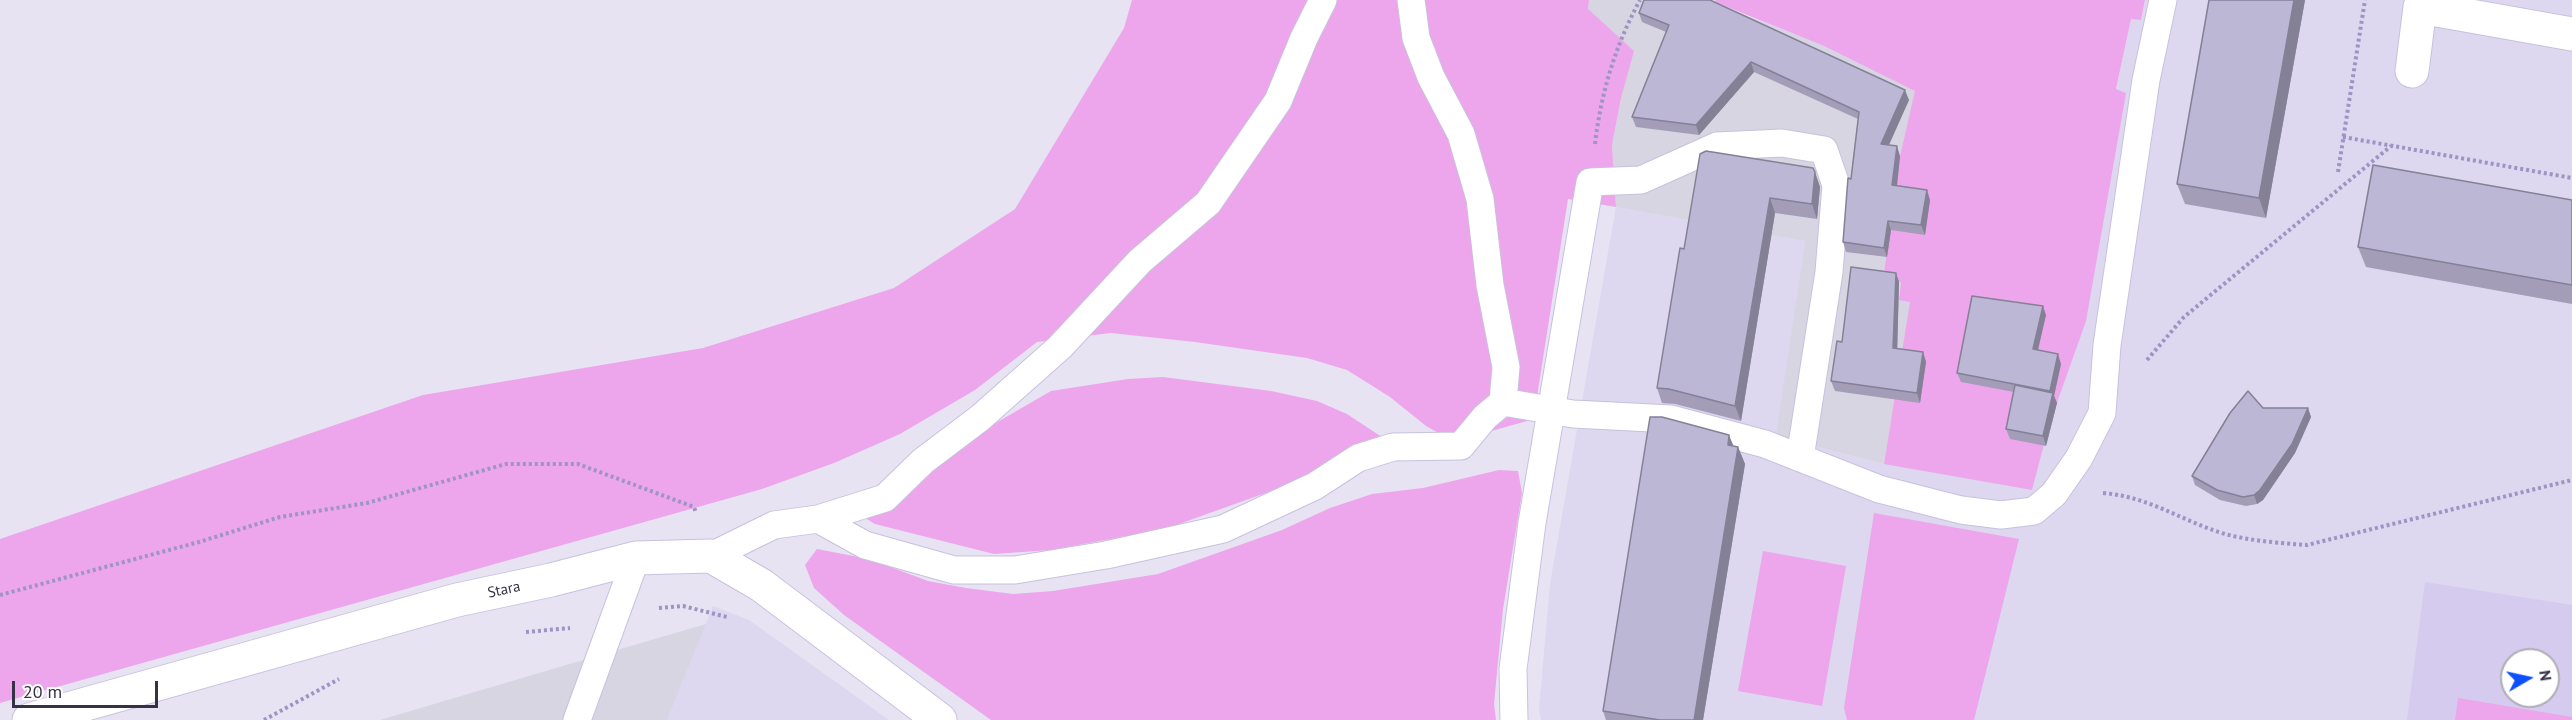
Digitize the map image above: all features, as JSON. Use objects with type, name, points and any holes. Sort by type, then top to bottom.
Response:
[{"type":"street","points":[[2412,71],[2420,7],[2572,34]]},
{"type":"street","points":[[711,556],[761,585],[940,720]]},
{"type":"street","name":"Stara","points":[[28,720],[457,600],[551,580],[636,558],[711,556]]},
{"type":"lane","points":[[711,556],[774,525],[818,519],[885,498],[923,461],[980,418],[1060,347],[1140,261],[1208,203],[1278,101],[1304,38],[1323,0]]},
{"type":"lane","points":[[818,519],[865,545],[954,570],[1015,570],[1084,559],[1222,530],[1315,486],[1359,458],[1393,447],[1461,446],[1485,417],[1503,402],[1506,367],[1490,285],[1480,199],[1461,134],[1431,77],[1416,38],[1411,0]]},
{"type":"lane","points":[[1503,402],[1573,414],[1671,419],[1764,444],[1879,489],[1961,510],[2001,515],[2034,510],[2054,494],[2079,458],[2102,413],[2107,345],[2144,91],[2163,0]]},
{"type":"lane","points":[[1514,720],[1514,658],[1532,523],[1590,182],[1641,180],[1717,146],[1782,143],[1824,150],[1836,185],[1829,272],[1800,458]]},
{"type":"lane","points":[[577,720],[636,558]]},
{"type":"path","points":[[1590,182],[1598,117],[1611,64],[1626,26],[1640,0]]},
{"type":"path","points":[[2338,172],[2365,0]]},
{"type":"path","points":[[2343,137],[2572,178]]},
{"type":"path","points":[[2146,361],[2184,317],[2391,146]]},
{"type":"path","points":[[0,595],[280,518],[367,502],[506,464],[578,464],[694,507],[711,556]]},
{"type":"path","points":[[2054,494],[2105,493],[2152,503],[2225,534],[2273,543],[2307,545],[2572,480]]},
{"type":"path","points":[[517,632],[574,628],[617,609],[683,606],[728,618]]},
{"type":"path","points":[[264,720],[342,678]]},
{"type":"shaded area","points":[[1132,0],[1589,0],[1588,9],[1634,51],[1621,98],[1612,145],[1616,207],[1568,199],[1536,403],[1527,421],[1463,439],[1444,436],[1426,426],[1390,397],[1347,370],[1307,358],[1111,333],[1037,342],[975,390],[900,434],[834,463],[762,489],[0,703],[0,539],[423,395],[703,348],[894,288],[1015,209],[1124,28]]},
{"type":"shaded area","points":[[1589,0],[1716,0],[1715,3],[1824,46],[1916,91],[1900,156],[1883,280],[1901,282],[1899,296],[1911,302],[1884,464],[1776,436],[1805,241],[1616,207],[1612,145],[1621,98],[1588,9]]},
{"type":"shaded area","points":[[1716,0],[2145,0],[2141,20],[2131,19],[2116,89],[2126,93],[2086,321],[2049,425],[2032,490],[1884,464],[1910,302],[1899,300],[1901,282],[1883,280],[1900,156],[1915,91],[1824,46],[1715,2]]},
{"type":"shaded area","points":[[2145,0],[2572,0],[2572,720],[1541,720],[1539,710],[1550,584],[1616,207],[1805,241],[1777,436],[1884,464],[2126,93],[2116,90],[2131,18],[2141,20]]},
{"type":"shaded area","points":[[1163,377],[1271,391],[1317,401],[1347,414],[1388,441],[1316,475],[1165,529],[1051,550],[994,554],[875,524],[838,502],[904,476],[1051,391],[1128,379]]},
{"type":"shaded area","points":[[1499,470],[1518,471],[1522,493],[1503,609],[1494,704],[1496,720],[991,720],[844,615],[814,588],[805,565],[817,549],[869,559],[928,581],[966,588],[1013,594],[1053,591],[1158,574],[1282,530],[1330,508],[1372,494],[1423,488]]},
{"type":"shaded area","points":[[1874,513],[2019,539],[1974,720],[1847,720],[1844,708]]},
{"type":"shaded area","points":[[1763,551],[1846,566],[1822,706],[1738,691]]},
{"type":"shaded area","points":[[2425,582],[2572,605],[2572,720],[2407,720]]},
{"type":"shaded area","points":[[713,606],[749,620],[889,720],[667,720]]},
{"type":"shaded area","points":[[706,624],[667,720],[380,720],[600,655]]},
{"type":"shaded area","points":[[2458,698],[2500,705],[2500,708],[2518,708],[2572,717],[2572,720],[2455,720]]},
{"type":"building","points":[[1644,0],[1710,0],[1905,90],[1881,144],[1897,146],[1892,185],[1927,190],[1921,225],[1888,221],[1884,248],[1843,242],[1848,178],[1851,179],[1859,112],[1751,62],[1696,125],[1632,117],[1669,25],[1639,13]]},
{"type":"building","points":[[2209,0],[2294,0],[2259,198],[2177,184]]},
{"type":"building","points":[[1706,151],[1813,168],[1815,172],[1812,204],[1770,198],[1735,406],[1657,388],[1680,248],[1684,249],[1700,154]]},
{"type":"building","points":[[2373,165],[2572,200],[2572,285],[2358,247]]},
{"type":"building","points":[[1851,267],[1896,273],[1893,348],[1923,352],[1917,393],[1831,381],[1837,341],[1842,342]]},
{"type":"building","points":[[1972,296],[2043,306],[2033,349],[2058,354],[2050,391],[1957,373]]},
{"type":"building","points":[[2015,385],[2053,393],[2043,436],[2006,429]]},
{"type":"building","points":[[2248,391],[2263,408],[2308,408],[2292,444],[2260,490],[2254,495],[2243,497],[2217,490],[2192,476],[2230,413]]},
{"type":"building","points":[[1650,417],[1662,417],[1729,435],[1728,445],[1738,447],[1694,720],[1660,720],[1603,711]]}]
